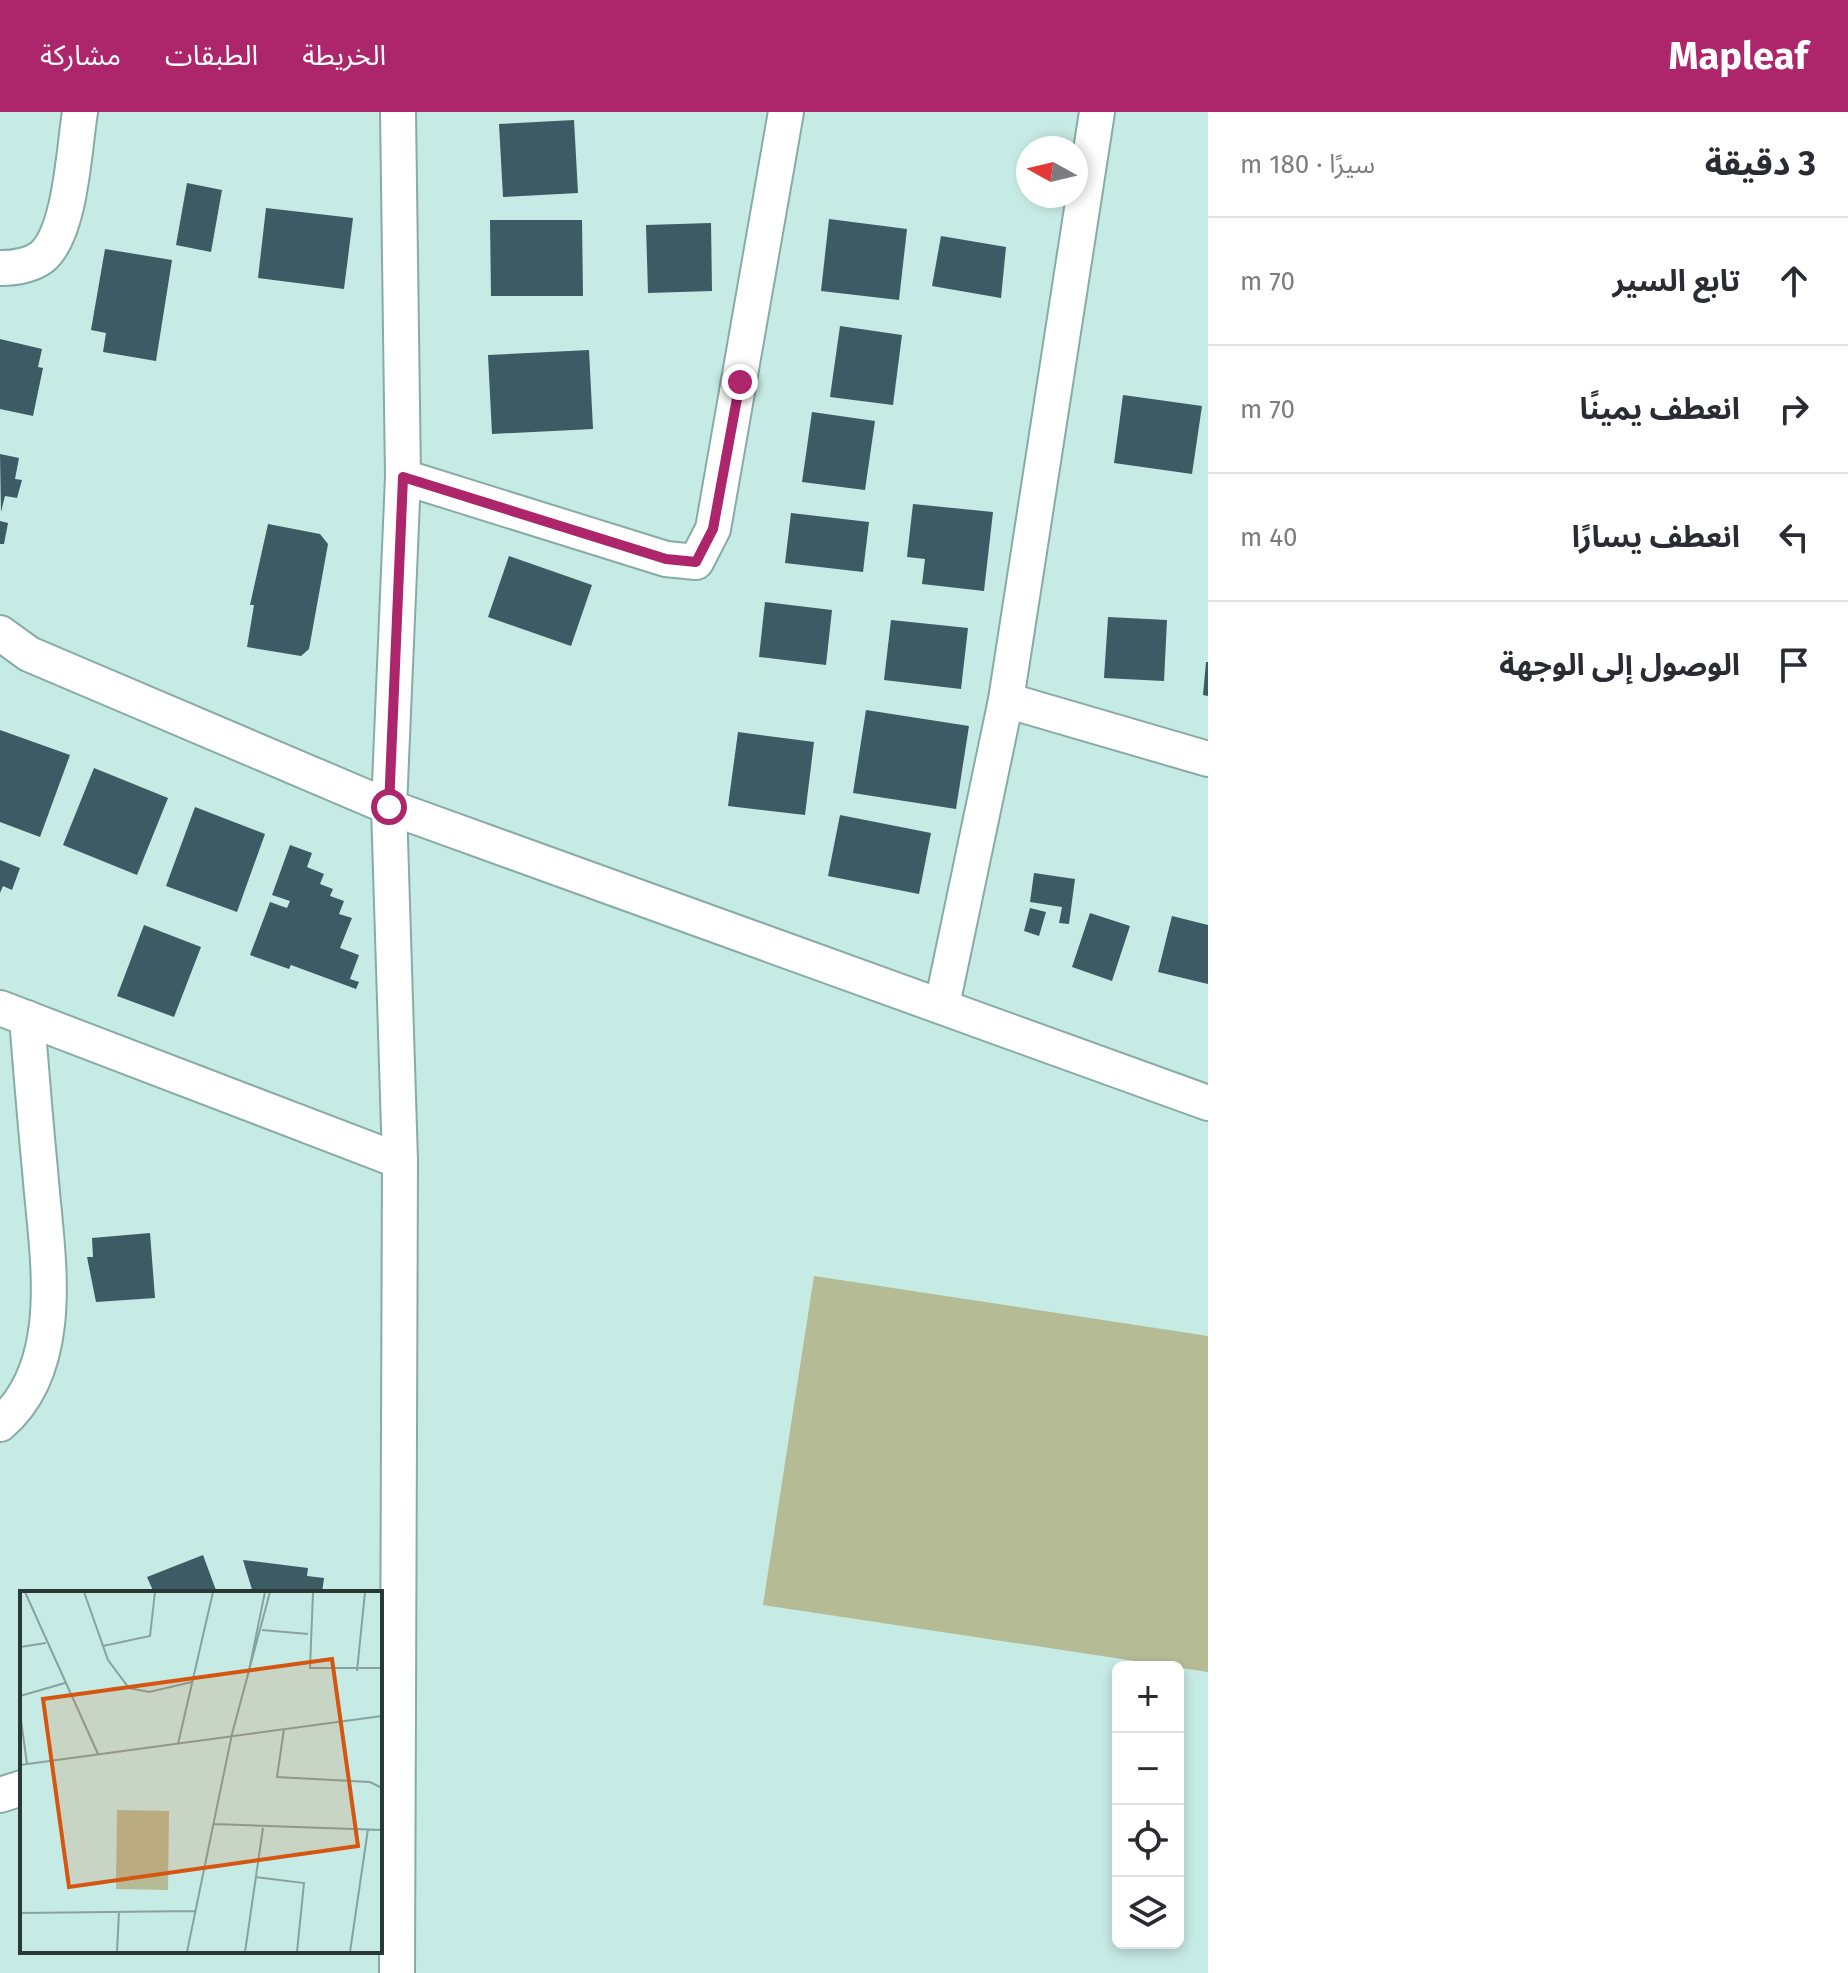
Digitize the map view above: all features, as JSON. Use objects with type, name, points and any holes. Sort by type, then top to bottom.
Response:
[{"type":"street","points":[[0,268],[18,268],[42,257],[53,242],[64,212],[80,112]]},
{"type":"street","points":[[397,1973],[388,1677],[400,1161],[389,807],[403,477],[398,112]]},
{"type":"street","points":[[403,477],[666,559],[696,562],[713,529],[786,112]]},
{"type":"street","points":[[942,1005],[1006,700],[1097,112]]},
{"type":"street","points":[[0,633],[14,654],[389,807],[1208,1103]]},
{"type":"street","points":[[1006,700],[1208,759]]},
{"type":"street","points":[[0,1424],[25,1394],[38,1364],[49,1298],[13,1013],[400,1161]]},
{"type":"street","points":[[0,1795],[20,1789]]},
{"type":"green space","points":[[814,1276],[1208,1336],[1208,1672],[1184,1668],[1184,1661],[1135,1661],[763,1605]]},
{"type":"building","points":[[574,120],[578,193],[503,197],[499,124]]},
{"type":"building","points":[[187,183],[222,190],[211,252],[176,245]]},
{"type":"building","points":[[266,208],[353,218],[344,289],[258,278]]},
{"type":"building","points":[[829,219],[907,229],[899,300],[821,291]]},
{"type":"building","points":[[490,220],[582,220],[583,296],[491,296]]},
{"type":"building","points":[[711,223],[712,291],[648,293],[646,225]]},
{"type":"building","points":[[941,236],[1006,247],[1001,298],[932,286]]},
{"type":"building","points":[[105,249],[172,260],[156,361],[103,352],[106,333],[91,330]]},
{"type":"building","points":[[840,326],[902,335],[893,405],[830,397]]},
{"type":"building","points":[[0,339],[42,349],[38,367],[43,368],[33,416],[0,409]]},
{"type":"building","points":[[589,350],[593,429],[492,434],[488,355]]},
{"type":"building","points":[[1123,395],[1202,406],[1192,474],[1114,463]]},
{"type":"building","points":[[812,412],[875,421],[865,490],[802,482]]},
{"type":"building","points":[[0,454],[19,458],[15,479],[22,480],[17,498],[5,496],[1,512]]},
{"type":"building","points":[[913,504],[993,512],[984,591],[922,584],[925,559],[907,557]]},
{"type":"building","points":[[791,513],[869,522],[863,572],[785,563]]},
{"type":"building","points":[[0,521],[8,523],[4,544],[0,544]]},
{"type":"building","points":[[268,524],[320,534],[328,544],[309,649],[301,656],[247,647],[254,605],[250,605]]},
{"type":"building","points":[[509,556],[592,585],[571,646],[488,617]]},
{"type":"building","points":[[765,602],[832,610],[826,665],[759,657]]},
{"type":"building","points":[[1108,617],[1167,620],[1164,681],[1104,678]]},
{"type":"building","points":[[891,620],[968,628],[961,689],[884,680]]},
{"type":"building","points":[[1208,662],[1208,696],[1203,695]]},
{"type":"building","points":[[866,710],[969,726],[956,809],[853,793]]},
{"type":"building","points":[[0,730],[70,755],[40,837],[0,822]]},
{"type":"building","points":[[738,732],[814,742],[805,815],[728,806]]},
{"type":"building","points":[[94,768],[168,798],[137,875],[63,845]]},
{"type":"building","points":[[195,807],[265,834],[237,912],[166,886]]},
{"type":"building","points":[[840,815],[931,833],[919,894],[828,876]]},
{"type":"building","points":[[290,845],[312,853],[307,867],[324,874],[320,884],[333,889],[330,896],[344,901],[339,914],[352,918],[340,948],[359,955],[350,979],[359,982],[356,989],[291,965],[289,969],[250,955],[270,902],[287,908],[290,901],[272,895]]},
{"type":"building","points":[[0,860],[20,868],[12,890],[3,886],[0,893]]},
{"type":"building","points":[[1034,873],[1075,879],[1069,924],[1059,923],[1062,907],[1030,902]]},
{"type":"building","points":[[1030,908],[1046,912],[1039,936],[1024,931]]},
{"type":"building","points":[[1090,913],[1130,926],[1112,981],[1072,967]]},
{"type":"building","points":[[1172,916],[1208,925],[1208,984],[1158,972]]},
{"type":"building","points":[[144,925],[201,947],[174,1017],[117,996]]},
{"type":"building","points":[[150,1233],[155,1298],[96,1302],[87,1257],[93,1257],[92,1238]]},
{"type":"building","points":[[203,1555],[216,1591],[153,1591],[147,1577]]},
{"type":"building","points":[[243,1560],[308,1568],[307,1576],[324,1578],[322,1591],[252,1591]]},
{"type":"route","points":[[389,807],[403,477],[666,559],[696,562],[713,529],[740,382]]}]
